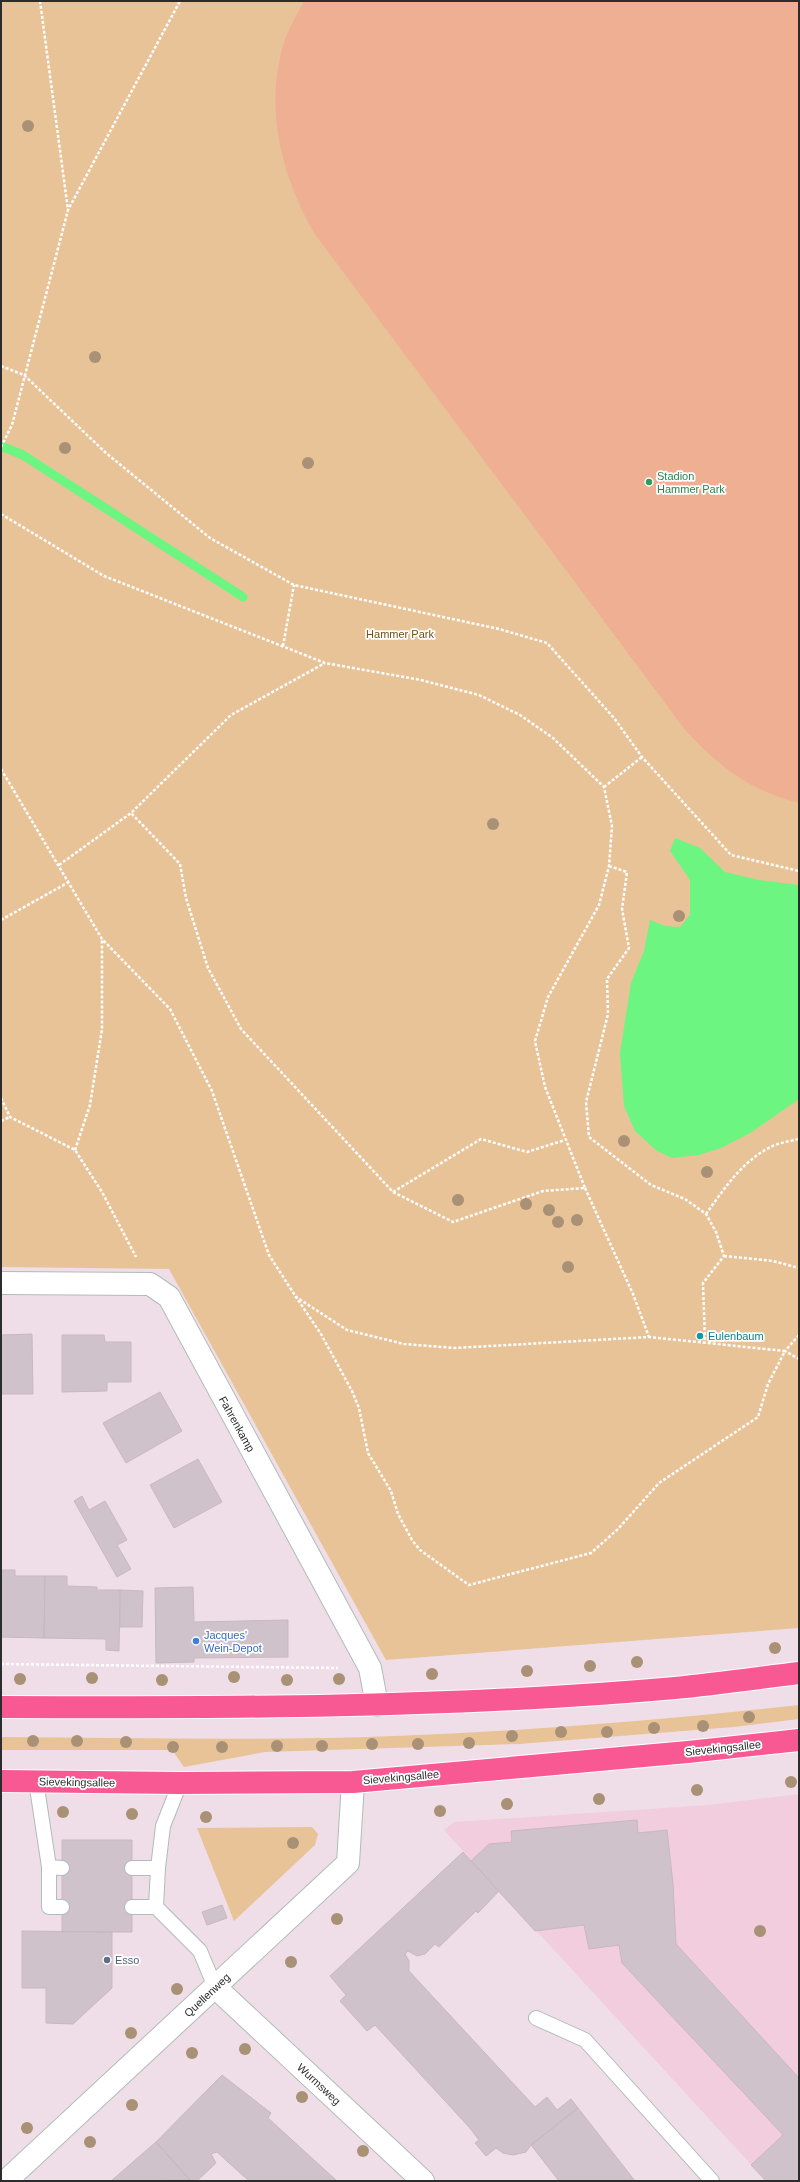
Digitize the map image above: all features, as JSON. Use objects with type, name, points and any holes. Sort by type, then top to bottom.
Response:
[{"type":"main road","points":[[1,1707],[199,1708],[376,1705],[496,1700],[676,1688],[799,1673]]},
{"type":"main road","name":"Sievekingsallee","points":[[1,1781],[180,1783],[353,1782],[688,1752],[799,1740]]},
{"type":"street","points":[[1,1282],[150,1284]]},
{"type":"street","name":"Fahrenkamp","points":[[150,1284],[168,1297],[370,1668],[376,1705]]},
{"type":"street","name":"Quellenweg","points":[[6,2181],[348,1862],[353,1782]]},
{"type":"street","name":"Wurmsweg","points":[[215,1987],[423,2181]]},
{"type":"lane","points":[[36,1781],[56,1868],[49,1907],[62,1907]]},
{"type":"lane","points":[[156,1907],[158,1868],[163,1826],[180,1783]]},
{"type":"lane","points":[[132,1868],[158,1868]]},
{"type":"lane","points":[[132,1907],[156,1907],[200,1951],[215,1987]]},
{"type":"lane","points":[[536,2018],[585,2040],[712,2181]]},
{"type":"path","points":[[40,1],[68,210]]},
{"type":"path","points":[[1,447],[12,425],[68,210],[180,1]]},
{"type":"path","points":[[1,366],[24,375],[106,453],[210,538],[294,584],[499,629],[547,643],[614,718],[642,757],[731,854],[799,871]]},
{"type":"path","points":[[1,514],[104,576],[325,663],[421,680],[479,695],[520,715],[553,738],[604,787],[612,826],[609,866],[599,905],[548,997],[535,1041],[545,1086],[565,1140],[633,1294],[649,1337]]},
{"type":"path","points":[[283,646],[294,584]]},
{"type":"path","points":[[59,865],[131,813],[231,715],[325,663]]},
{"type":"path","points":[[604,787],[642,757]]},
{"type":"path","points":[[1,769],[102,939],[170,1009],[212,1091],[269,1255],[321,1334],[352,1391],[359,1408],[368,1453],[391,1491],[398,1514],[412,1540],[420,1550],[469,1585],[591,1553],[618,1529],[659,1483],[758,1417],[768,1384],[785,1351],[799,1335]]},
{"type":"path","points":[[131,813],[180,864],[186,898],[208,968],[241,1029],[393,1192],[453,1222],[543,1191],[585,1188]]},
{"type":"path","points":[[609,866],[627,872],[622,909],[629,948],[607,979],[608,1014],[586,1102],[589,1136],[651,1185],[685,1198],[706,1214],[716,1232],[724,1256]]},
{"type":"path","points":[[1,920],[69,882]]},
{"type":"path","points":[[75,1150],[90,1105],[102,1029],[102,939]]},
{"type":"path","points":[[1,1098],[10,1117],[75,1150],[102,1192],[150,1284]]},
{"type":"path","points":[[1,1121],[10,1117]]},
{"type":"path","points":[[393,1192],[481,1139],[527,1152],[565,1140]]},
{"type":"path","points":[[706,1214],[732,1178],[756,1157],[775,1146],[799,1139]]},
{"type":"path","points":[[724,1256],[773,1261],[799,1268]]},
{"type":"path","points":[[705,1342],[703,1283],[724,1256]]},
{"type":"path","points":[[296,1297],[347,1330],[404,1344],[455,1348],[649,1337],[785,1351],[799,1360]]},
{"type":"path","points":[[1,1664],[370,1668]]},
{"type":"shaded area","name":"Stadion Hammer Park","points":[[304,1],[799,1],[799,803],[766,792],[737,776],[711,756],[686,731],[314,233],[302,211],[285,164],[279,140],[276,116],[278,67],[284,42]]},
{"type":"shaded area","points":[[675,838],[700,848],[725,872],[759,880],[799,885],[799,1099],[752,1132],[721,1148],[699,1155],[672,1158],[657,1151],[635,1131],[624,1106],[620,1053],[631,983],[644,951],[650,920],[665,926],[680,927],[690,915],[690,880],[670,851]]},
{"type":"shaded area","points":[[799,1794],[799,2181],[766,2181],[444,1830],[454,1822],[709,1805]]},
{"type":"green space","name":"Hammer Park","points":[[1,1],[799,1],[799,1628],[386,1660],[169,1269],[1,1267]]},
{"type":"green space","points":[[799,1705],[799,1719],[734,1727],[519,1744],[265,1752],[184,1767],[172,1750],[1,1750],[1,1737],[247,1739],[346,1738],[496,1731],[597,1724]]},
{"type":"green space","points":[[312,1827],[318,1834],[315,1845],[234,1921],[197,1828]]},
{"type":"building","points":[[32,1334],[33,1394],[1,1394],[1,1335]]},
{"type":"building","points":[[62,1335],[104,1335],[105,1342],[131,1342],[131,1382],[107,1382],[107,1391],[62,1392]]},
{"type":"building","points":[[160,1392],[182,1431],[126,1463],[103,1423]]},
{"type":"building","points":[[198,1459],[222,1502],[174,1528],[150,1485]]},
{"type":"building","points":[[82,1496],[89,1510],[105,1501],[127,1540],[117,1545],[131,1569],[117,1577],[74,1501]]},
{"type":"building","points":[[1,1570],[15,1570],[15,1576],[45,1576],[44,1638],[1,1637]]},
{"type":"building","points":[[45,1576],[67,1576],[67,1586],[97,1587],[97,1590],[120,1590],[119,1651],[106,1650],[106,1639],[44,1638]]},
{"type":"building","points":[[193,1587],[194,1622],[288,1620],[288,1657],[194,1658],[194,1662],[156,1663],[155,1588]]},
{"type":"building","points":[[120,1590],[143,1591],[142,1627],[120,1627]]},
{"type":"building","points":[[637,1820],[638,1833],[667,1830],[673,1884],[676,1944],[799,2078],[799,2181],[766,2181],[751,2165],[783,2135],[622,1963],[619,1945],[589,1949],[584,1925],[535,1931],[471,1861],[489,1844],[512,1842],[511,1831]]},
{"type":"building","points":[[62,1840],[132,1840],[132,1932],[62,1932]]},
{"type":"building","points":[[463,1852],[499,1891],[478,1913],[476,1911],[439,1947],[435,1944],[425,1954],[417,1956],[408,1951],[405,1954],[409,1961],[409,1971],[535,2107],[547,2097],[557,2110],[571,2099],[578,2108],[531,2145],[526,2152],[513,2155],[503,2153],[496,2148],[486,2156],[475,2143],[479,2140],[469,2127],[375,2025],[367,2031],[340,2001],[346,1995],[330,1976]]},
{"type":"building","points":[[222,1905],[227,1918],[207,1925],[202,1912]]},
{"type":"building","points":[[22,1931],[112,1932],[112,1988],[73,2024],[46,2023],[46,1988],[22,1988]]},
{"type":"building","points":[[222,2075],[271,2113],[268,2118],[337,2181],[249,2181],[217,2152],[211,2154],[216,2163],[197,2181],[191,2181],[156,2142]]},
{"type":"building","points":[[578,2108],[635,2181],[559,2181],[531,2145]]},
{"type":"building","points":[[156,2142],[190,2180],[111,2181]]},
{"type":"waterway","points":[[1,446],[23,455],[243,597]]},
{"type":"place","name":"Stadion Hammer Park","points":[[649,482]]},
{"type":"place","name":"Eulenbaum","points":[[700,1336]]},
{"type":"place","name":"Jacques' Wein-Depot","points":[[196,1641]]},
{"type":"place","name":"Esso","points":[[107,1960]]}]
